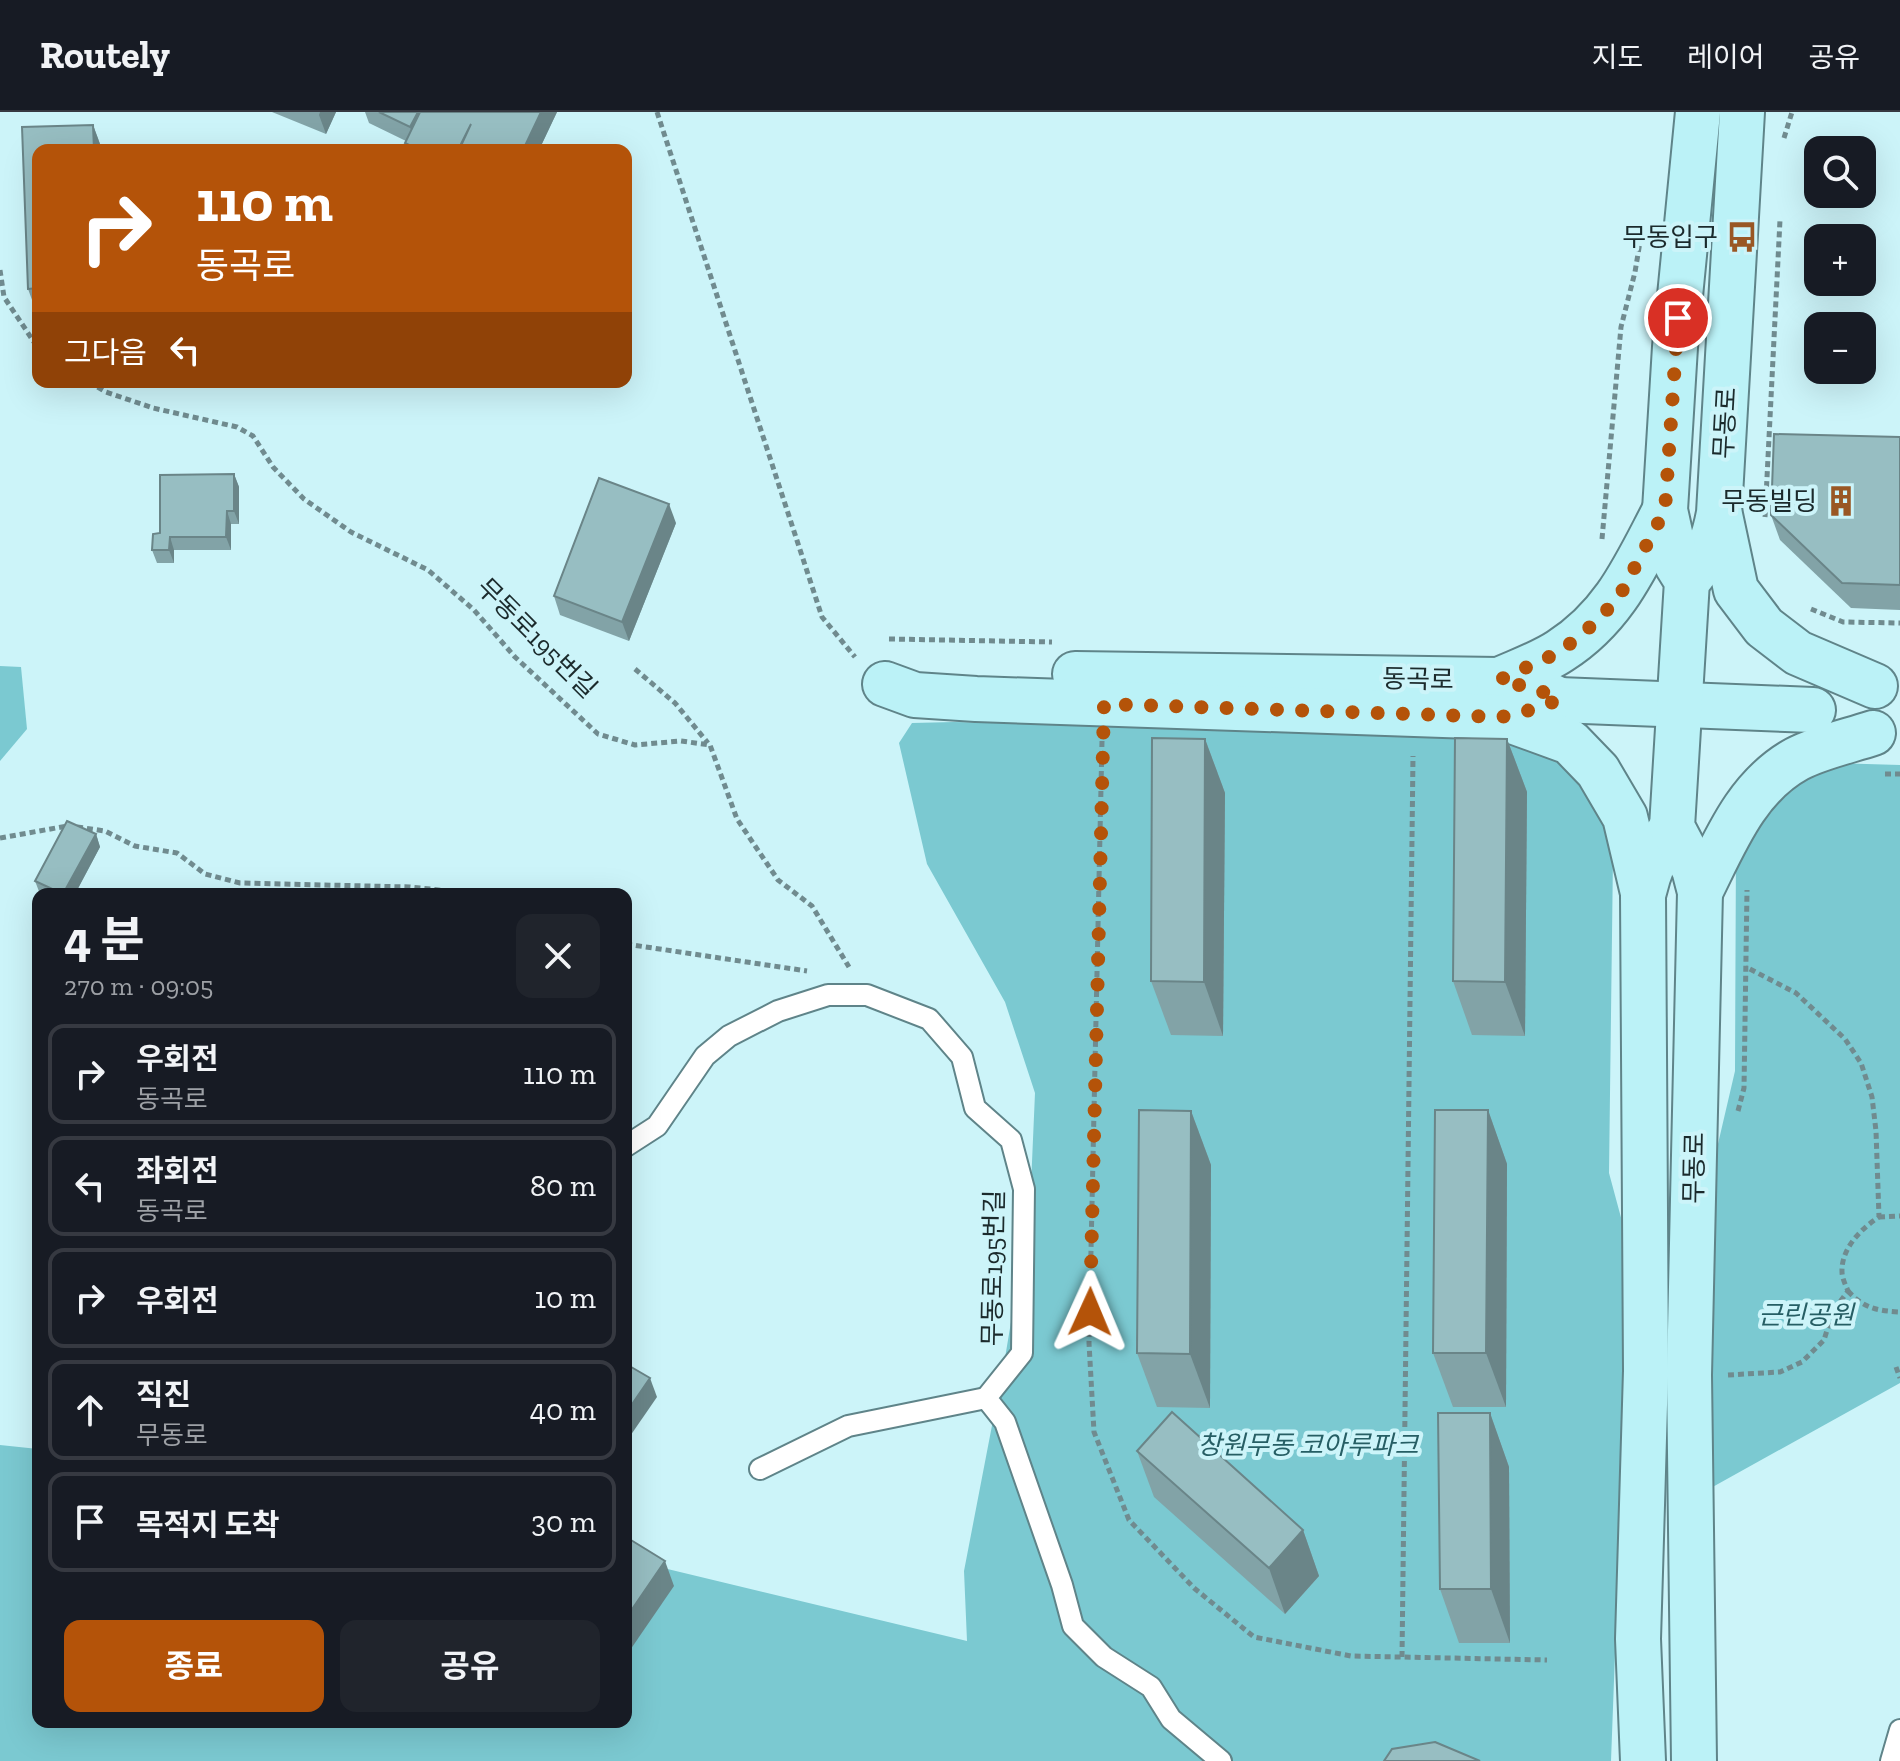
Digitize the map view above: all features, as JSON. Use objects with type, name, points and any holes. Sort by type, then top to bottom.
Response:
[{"type":"main road","name":"무동로","points":[[1694,1761],[1689,1375],[1700,892],[1694,869],[1672,827],[1687,581],[1677,565],[1665,510],[1675,347],[1698,112]]},
{"type":"main road","name":"무동로","points":[[1687,581],[1701,566],[1714,538],[1719,513],[1742,112]]},
{"type":"main road","points":[[1643,895],[1625,817],[1598,771],[1570,742],[1500,698],[1590,627],[1618,599],[1665,510]]},
{"type":"main road","points":[[1719,513],[1736,590],[1764,627],[1798,653],[1888,686]]},
{"type":"main road","name":"동곡로","points":[[885,684],[916,676],[977,672],[1500,698],[1521,713],[1559,700],[1679,704]]},
{"type":"main road","name":"동곡로","points":[[885,684],[915,695],[1104,704],[1500,698]]},
{"type":"main road","points":[[1813,710],[1848,691],[1888,686]]},
{"type":"main road","points":[[1679,704],[1813,710],[1825,720],[1881,747]]},
{"type":"main road","points":[[1700,892],[1750,799],[1776,773],[1799,758],[1881,747]]},
{"type":"main road","points":[[1643,895],[1658,847],[1672,827]]},
{"type":"main road","name":"무동로","points":[[1643,895],[1646,1371],[1638,1639],[1643,1761]]},
{"type":"lane","name":"무동로195번길","points":[[632,1142],[657,1126],[705,1056],[729,1036],[778,1011],[828,995],[867,995],[929,1019],[962,1057],[975,1108],[1011,1140],[1024,1189],[1022,1353],[986,1398]]},
{"type":"lane","points":[[760,1469],[848,1426],[986,1398],[1005,1422],[1062,1585],[1073,1626],[1104,1657],[1151,1687],[1171,1719],[1221,1761]]},
{"type":"lane","points":[[1891,1761],[1900,1730]]},
{"type":"path","points":[[657,112],[822,617],[854,656],[885,684]]},
{"type":"path","points":[[1784,152],[1784,136],[1792,112]]},
{"type":"path","points":[[1601,553],[1621,327],[1645,215]]},
{"type":"path","points":[[1764,531],[1780,215]]},
{"type":"path","points":[[0,270],[4,297],[32,339]]},
{"type":"path","name":"무동로195번길","points":[[99,388],[153,408],[237,427],[253,436],[273,467],[304,499],[351,532],[428,570],[474,610],[515,657],[598,734],[635,745],[681,741],[711,747]]},
{"type":"path","points":[[1804,604],[1843,622],[1900,623]]},
{"type":"path","points":[[889,639],[1063,642]]},
{"type":"path","points":[[635,669],[675,703],[711,747],[737,819],[778,880],[812,906],[867,995]]},
{"type":"path","points":[[1104,704],[1090,1327],[1094,1432],[1129,1520],[1194,1588],[1254,1637],[1351,1656],[1547,1660]]},
{"type":"path","points":[[1881,747],[1900,774]]},
{"type":"path","points":[[1402,1657],[1413,756]]},
{"type":"path","points":[[0,838],[70,826],[105,831],[135,846],[177,853],[205,874],[240,883],[420,888]]},
{"type":"path","points":[[1737,1115],[1744,1088],[1747,877]]},
{"type":"path","points":[[632,945],[810,971]]},
{"type":"path","points":[[1746,967],[1796,993],[1845,1039],[1861,1063],[1872,1097],[1876,1131],[1879,1217]]},
{"type":"path","points":[[1900,1216],[1879,1217],[1856,1234],[1842,1271],[1848,1291],[1858,1302],[1872,1309],[1900,1312]]},
{"type":"path","points":[[1723,1375],[1780,1372],[1802,1362],[1824,1340],[1833,1311],[1848,1291]]},
{"type":"path","points":[[1896,1367],[1900,1378]]},
{"type":"green space","points":[[0,666],[21,667],[27,729],[0,761]]},
{"type":"green space","name":"창원무동 코아루파크","points":[[912,723],[1518,734],[1562,756],[1601,806],[1613,856],[1609,1173],[1630,1251],[1611,1761],[0,1761],[0,1445],[32,1448],[32,1728],[632,1728],[632,1560],[967,1641],[964,1571],[1030,1208],[1035,1093],[1005,1002],[927,864],[899,743]]},
{"type":"green space","name":"근린공원","points":[[1833,763],[1900,765],[1900,1383],[1709,1489],[1714,1161],[1735,1071],[1736,844],[1768,796]]},
{"type":"building","points":[[379,112],[418,112],[410,127]]},
{"type":"building","points":[[420,112],[541,112],[526,144],[462,144],[471,124],[461,144],[405,143]]},
{"type":"building","points":[[93,125],[94,144],[32,144],[32,289],[28,289],[22,127]]},
{"type":"building","name":"무동빌딩","points":[[1774,434],[1900,437],[1900,585],[1842,583],[1771,515]]},
{"type":"building","points":[[234,474],[234,511],[227,511],[226,537],[170,537],[169,550],[152,550],[153,534],[160,533],[160,475]]},
{"type":"building","points":[[599,478],[669,504],[622,622],[554,596]]},
{"type":"building","points":[[1152,738],[1205,739],[1204,982],[1151,981]]},
{"type":"building","points":[[1455,738],[1507,739],[1505,982],[1453,981]]},
{"type":"building","points":[[67,821],[96,834],[66,888],[50,888],[35,881]]},
{"type":"building","points":[[1139,1110],[1191,1111],[1190,1354],[1137,1353]]},
{"type":"building","points":[[1435,1110],[1488,1110],[1486,1353],[1433,1353]]},
{"type":"building","points":[[632,1368],[650,1378],[632,1404]]},
{"type":"building","points":[[1172,1412],[1303,1530],[1269,1568],[1137,1451]]},
{"type":"building","points":[[1438,1413],[1490,1413],[1491,1589],[1440,1589]]},
{"type":"building","points":[[632,1541],[665,1561],[632,1609]]},
{"type":"building","points":[[1435,1742],[1480,1761],[1384,1761],[1392,1749]]},
{"type":"place","name":"무동입구","points":[[1742,237]]},
{"type":"place","name":"무동빌딩","points":[[1841,501]]},
{"type":"route","points":[[1090,1312],[1104,704],[1501,717],[1559,700],[1522,684],[1499,680],[1560,652],[1618,599],[1665,510],[1678,318]]}]
